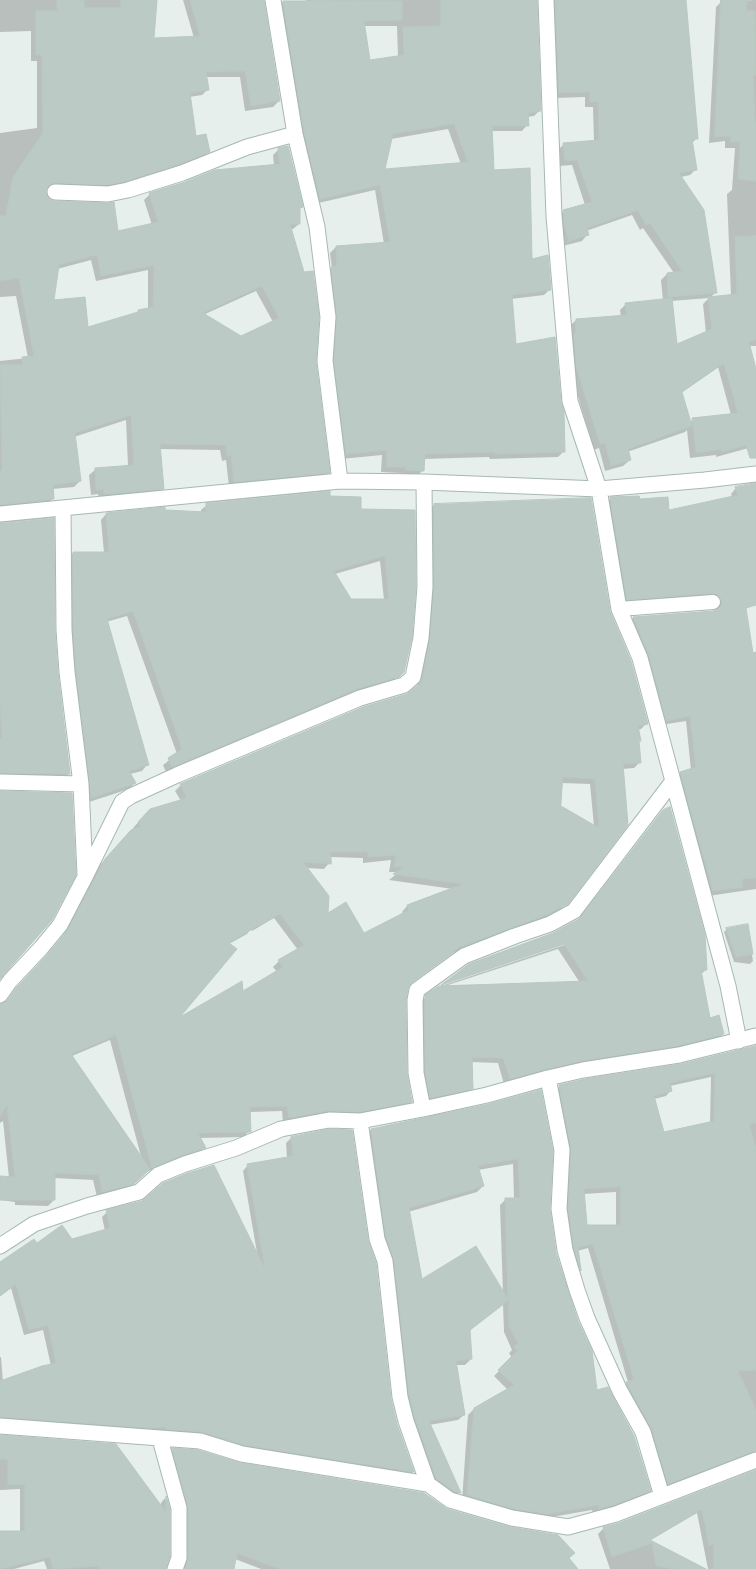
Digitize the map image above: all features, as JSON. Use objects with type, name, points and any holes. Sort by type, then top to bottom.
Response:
[{"type":"street","points":[[273,0],[295,134],[317,227],[328,318],[325,361],[340,481]]},
{"type":"street","points":[[546,0],[554,216],[570,401],[599,489],[619,609],[640,658],[728,986],[739,1041]]},
{"type":"street","points":[[55,192],[108,194],[128,190],[182,173],[246,147],[295,134]]},
{"type":"street","points":[[0,514],[340,481],[424,482],[599,489],[756,474]]},
{"type":"street","points":[[0,995],[10,981],[60,925],[122,802],[177,775],[360,698],[404,685],[413,676],[421,638],[425,588],[424,482]]},
{"type":"street","points":[[63,508],[64,630],[67,672],[81,784],[85,877]]},
{"type":"street","points":[[423,1109],[416,1073],[415,1000],[417,990],[464,956],[550,924],[574,911],[673,781]]},
{"type":"street","points":[[0,782],[81,784]]},
{"type":"street","points":[[0,1246],[34,1224],[139,1192],[158,1175],[236,1148],[281,1129],[329,1120],[360,1120],[423,1109],[583,1070],[679,1055],[756,1036]]},
{"type":"street","points":[[548,1078],[562,1150],[559,1209],[565,1250],[587,1318],[620,1391],[643,1432],[662,1496]]},
{"type":"street","points":[[360,1120],[377,1239],[385,1261],[400,1397],[428,1484]]},
{"type":"street","points":[[0,1426],[200,1441],[242,1454],[428,1484],[450,1500],[512,1518],[568,1527],[616,1514],[756,1460]]},
{"type":"street","points":[[160,1439],[179,1508],[179,1558],[175,1569]]},
{"type":"lane","points":[[619,609],[713,602]]},
{"type":"building","points":[[57,0],[84,0],[84,8],[121,8],[121,0],[157,0],[154,38],[200,36],[190,0],[264,0],[280,101],[251,106],[245,71],[206,72],[209,90],[190,93],[196,136],[206,134],[210,152],[126,181],[107,185],[55,183],[47,187],[46,192],[50,200],[55,201],[114,202],[118,231],[158,222],[149,193],[215,170],[280,164],[278,148],[288,146],[303,207],[300,208],[300,224],[290,224],[304,272],[313,271],[319,317],[316,362],[330,473],[234,482],[231,455],[227,456],[226,445],[160,444],[164,489],[104,494],[104,489],[96,490],[95,468],[134,465],[131,415],[75,433],[81,481],[53,485],[54,499],[0,505],[0,471],[2,471],[0,364],[23,365],[22,357],[34,356],[19,278],[0,281],[0,216],[6,216],[13,177],[43,133],[42,55],[36,55],[36,11],[57,11]],"holes":[[[97,255],[101,276],[154,265],[153,307],[138,310],[138,312],[88,327],[85,297],[54,300],[59,265]],[[262,286],[279,318],[241,336],[203,313]]]},
{"type":"building","points":[[441,0],[537,0],[541,111],[528,113],[529,126],[492,126],[494,170],[530,168],[532,259],[548,255],[551,290],[512,295],[516,344],[555,337],[561,402],[564,412],[565,452],[425,454],[424,471],[406,470],[406,467],[387,467],[387,450],[346,454],[334,361],[337,316],[331,267],[337,266],[336,246],[390,242],[380,185],[320,199],[304,132],[283,1],[402,1],[402,20],[364,21],[370,60],[404,55],[403,27],[441,26]],"holes":[[[454,124],[468,162],[385,169],[393,134]]]},
{"type":"building","points":[[555,0],[686,0],[698,139],[692,139],[697,170],[679,173],[704,210],[717,293],[668,297],[667,273],[682,271],[650,223],[646,225],[638,210],[587,228],[589,235],[569,241],[563,210],[592,202],[577,160],[565,161],[563,143],[599,140],[598,102],[590,102],[590,92],[559,93]]},
{"type":"building","points":[[721,0],[747,0],[746,11],[755,11],[756,75],[753,75],[756,123],[756,181],[738,179],[740,142],[730,142],[731,136],[715,137]]},
{"type":"building","points":[[756,236],[756,339],[749,342],[756,369],[756,458],[750,458],[746,445],[722,452],[722,449],[696,453],[692,418],[738,413],[724,363],[682,392],[692,426],[628,449],[631,460],[611,466],[605,443],[600,444],[576,366],[574,334],[576,334],[576,319],[627,315],[625,303],[672,298],[677,344],[712,329],[708,297],[737,294],[735,237]]},
{"type":"building","points":[[756,483],[756,605],[746,608],[753,653],[756,652],[756,878],[742,879],[743,887],[713,891],[680,772],[696,767],[690,716],[666,721],[649,655],[633,617],[714,611],[721,606],[722,601],[717,594],[712,593],[627,600],[610,497],[639,496],[640,499],[668,497],[669,510],[738,495],[735,487]]},
{"type":"building","points":[[330,491],[330,496],[361,497],[361,509],[415,510],[416,587],[412,637],[404,672],[399,677],[356,689],[172,767],[168,758],[182,749],[133,611],[107,619],[149,765],[129,771],[136,783],[91,798],[73,630],[73,552],[109,552],[106,513],[165,507],[165,510],[206,512],[206,503]],"holes":[[[385,556],[389,599],[351,599],[334,571]]]},
{"type":"building","points":[[591,498],[610,611],[631,661],[648,724],[638,726],[641,741],[639,741],[641,763],[623,764],[628,825],[568,904],[546,915],[460,947],[411,983],[406,1000],[407,1073],[412,1102],[359,1112],[327,1111],[289,1118],[287,1106],[250,1107],[251,1132],[198,1133],[206,1148],[181,1155],[152,1168],[116,1035],[71,1054],[150,1169],[134,1184],[102,1192],[99,1175],[55,1173],[55,1200],[0,1200],[0,1176],[15,1177],[7,1105],[0,1116],[0,1004],[7,1001],[17,987],[67,931],[105,859],[131,830],[141,826],[138,822],[150,809],[187,798],[180,784],[363,707],[407,694],[419,684],[422,679],[430,639],[434,587],[434,504]],"holes":[[[563,777],[595,779],[599,828],[561,806]],[[331,852],[368,852],[368,857],[396,855],[394,867],[405,867],[393,874],[463,884],[407,905],[409,910],[364,933],[346,902],[328,913],[329,896],[303,862],[331,864]],[[280,914],[304,945],[278,960],[283,967],[243,991],[242,981],[180,1017],[237,949],[229,943]]]},
{"type":"building","points":[[54,518],[55,631],[70,774],[0,773],[0,739],[2,739],[0,699],[0,523]]},
{"type":"building","points":[[0,791],[72,793],[76,875],[52,920],[0,979]]},
{"type":"building","points":[[670,807],[705,935],[707,970],[701,970],[710,1018],[719,1015],[724,1034],[677,1046],[581,1061],[510,1079],[503,1058],[472,1057],[473,1089],[430,1098],[425,1072],[425,995],[439,986],[588,981],[564,944],[441,985],[469,964],[553,933],[579,919],[663,810]]},
{"type":"building","points":[[748,924],[753,954],[736,957],[726,928]]},
{"type":"building","points":[[756,1046],[756,1123],[749,1124],[756,1148],[756,1370],[738,1371],[756,1410],[756,1451],[668,1484],[652,1429],[626,1382],[634,1380],[593,1244],[578,1247],[581,1271],[574,1248],[568,1209],[571,1148],[559,1085],[585,1079],[681,1064]],"holes":[[[715,1073],[714,1121],[664,1132],[654,1096],[672,1091],[670,1083]],[[621,1187],[621,1225],[587,1225],[584,1189]]]},
{"type":"building","points":[[541,1090],[553,1151],[550,1209],[556,1253],[578,1321],[592,1351],[597,1390],[608,1387],[634,1436],[651,1491],[613,1505],[599,1509],[598,1505],[547,1514],[514,1509],[467,1495],[474,1408],[514,1385],[498,1370],[517,1351],[514,1346],[518,1344],[509,1326],[509,1300],[470,1330],[472,1359],[456,1361],[465,1415],[429,1421],[461,1493],[454,1491],[436,1478],[415,1418],[409,1395],[394,1260],[386,1237],[371,1129],[489,1104]],"holes":[[[518,1159],[520,1198],[505,1198],[508,1299],[476,1246],[422,1279],[409,1208],[484,1186],[478,1166]]]},
{"type":"building","points":[[330,1129],[352,1130],[368,1240],[376,1263],[391,1399],[397,1424],[414,1472],[244,1445],[203,1432],[166,1429],[166,1427],[151,1428],[0,1417],[0,1381],[56,1363],[48,1325],[29,1330],[16,1284],[0,1296],[0,1262],[34,1239],[37,1243],[62,1225],[72,1239],[110,1228],[106,1210],[142,1201],[163,1183],[214,1165],[265,1269],[247,1164],[293,1156],[291,1137]]},
{"type":"building","points":[[0,1435],[116,1444],[166,1512],[166,1496],[170,1509],[170,1556],[166,1569],[99,1569],[99,1566],[53,1569],[50,1557],[0,1569],[0,1531],[25,1531],[25,1484],[8,1485],[8,1460],[0,1459]]},
{"type":"building","points":[[172,1448],[198,1450],[241,1463],[424,1493],[447,1509],[510,1527],[558,1535],[575,1553],[569,1558],[578,1569],[280,1569],[237,1553],[234,1569],[185,1569],[188,1558],[188,1508]]},
{"type":"building","points":[[756,1470],[756,1569],[714,1569],[714,1543],[709,1546],[702,1509],[650,1540],[706,1569],[675,1569],[656,1566],[652,1543],[612,1557],[603,1527],[619,1523]]}]
